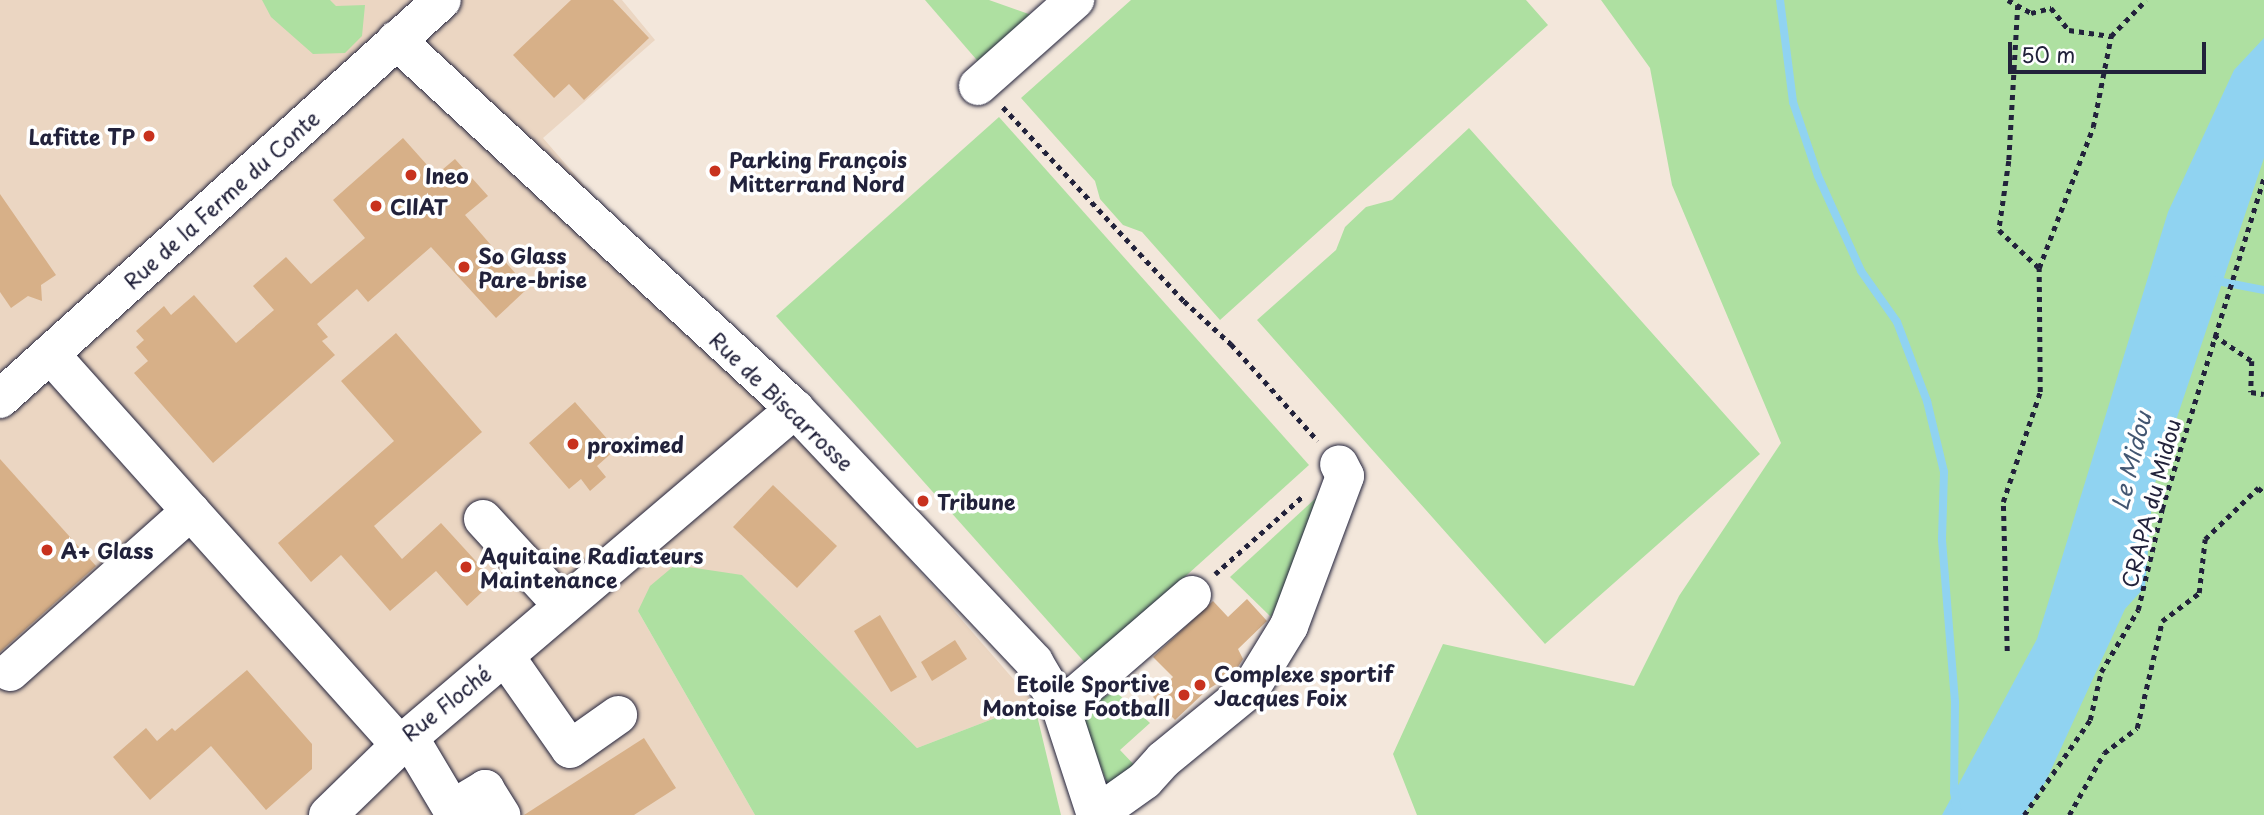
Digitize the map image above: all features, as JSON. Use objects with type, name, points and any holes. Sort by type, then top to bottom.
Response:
[{"type":"street","name":"Rue de la Ferme du Conte","points":[[0,399],[442,0]]},
{"type":"street","points":[[978,86],[1075,0]]},
{"type":"street","name":"Rue de Biscarrosse","points":[[396,40],[795,409],[1034,662],[1061,708],[1096,815]]},
{"type":"street","name":"Rue Floché","points":[[50,354],[191,511],[405,741],[795,409]]},
{"type":"street","points":[[1096,815],[1145,780],[1163,760],[1251,688],[1289,626],[1345,476],[1339,464]]},
{"type":"street","points":[[10,672],[191,511]]},
{"type":"street","points":[[483,519],[563,606]]},
{"type":"street","points":[[1061,708],[1192,594]]},
{"type":"street","points":[[505,656],[570,748],[618,715]]},
{"type":"street","points":[[328,815],[405,741],[452,809],[485,789],[501,815]]},
{"type":"path","points":[[2008,0],[2031,13],[2051,8],[2069,30],[2111,36]]},
{"type":"path","points":[[2007,651],[2003,502],[2040,392],[2039,268],[2093,127],[2111,36],[2146,0]]},
{"type":"path","points":[[2018,5],[2009,161],[1999,230],[2039,268]]},
{"type":"path","points":[[978,86],[1003,107],[1184,301],[1231,344],[1339,464],[1192,594]]},
{"type":"path","name":"CRAPA du Midou","points":[[2024,815],[2090,720],[2101,672],[2138,610],[2162,509],[2264,177]]},
{"type":"path","points":[[2214,335],[2252,361],[2251,392],[2264,394]]},
{"type":"path","points":[[2069,815],[2104,753],[2137,728],[2162,621],[2199,593],[2205,539],[2258,488],[2264,493]]},
{"type":"shaded area","points":[[0,0],[622,0],[655,40],[543,138],[1034,703],[917,748],[742,575],[638,611],[755,815],[0,815]]},
{"type":"green space","points":[[262,0],[330,0],[336,6],[365,5],[362,36],[345,53],[313,54],[271,17]]},
{"type":"green space","points":[[925,0],[989,0],[1037,17],[982,66]]},
{"type":"green space","points":[[1131,0],[1526,0],[1548,25],[1220,320],[1142,232],[1123,225],[1100,199],[1095,181],[1021,98]]},
{"type":"green space","points":[[1601,0],[2264,0],[2264,815],[1417,815],[1393,754],[1443,644],[1634,686],[1679,596],[1781,443],[1672,185],[1650,68]]},
{"type":"green space","points":[[999,117],[1309,465],[1087,665],[776,316]]},
{"type":"green space","points":[[1469,128],[1760,454],[1545,644],[1257,320],[1336,250],[1345,227],[1366,207],[1392,200]]},
{"type":"green space","points":[[1329,486],[1271,617],[1230,577]]},
{"type":"green space","points":[[675,565],[742,575],[917,748],[1034,703],[1061,815],[755,815],[638,611],[650,586]]},
{"type":"green space","points":[[1115,691],[1150,723],[1120,750],[1139,770],[1120,788],[1107,783],[1082,718],[1085,708]]},
{"type":"water","name":"Le Midou","points":[[2264,38],[2264,158],[2153,489],[2145,587],[2125,609],[2045,783],[2024,815],[1942,815],[2037,639],[2168,212],[2234,70]]},
{"type":"building","points":[[571,0],[613,0],[649,38],[584,100],[569,84],[554,98],[513,55]]},
{"type":"building","points":[[403,138],[436,175],[455,159],[488,196],[465,215],[528,288],[496,318],[431,247],[368,302],[357,289],[317,324],[328,337],[322,341],[335,355],[213,463],[134,373],[148,361],[136,347],[144,340],[136,331],[164,306],[171,315],[194,295],[236,343],[274,310],[253,286],[286,257],[311,284],[365,238],[333,200]]},
{"type":"building","points":[[0,194],[56,275],[41,285],[42,301],[28,296],[11,308],[0,292]]},
{"type":"building","points":[[396,333],[482,432],[374,526],[402,559],[441,523],[494,581],[467,606],[436,571],[390,611],[341,555],[311,582],[278,543],[394,441],[341,381]]},
{"type":"building","points":[[575,402],[616,449],[597,466],[606,477],[590,491],[581,479],[569,489],[529,443]]},
{"type":"building","points":[[0,459],[96,566],[0,652]]},
{"type":"building","points":[[773,485],[837,546],[797,588],[733,527]]},
{"type":"building","points":[[1247,599],[1267,621],[1238,649],[1243,659],[1234,673],[1207,690],[1175,720],[1153,697],[1173,677],[1153,657],[1213,601],[1228,617]]},
{"type":"building","points":[[880,615],[917,677],[891,692],[854,631]]},
{"type":"building","points":[[955,640],[967,659],[932,681],[921,662]]},
{"type":"building","points":[[247,670],[312,744],[312,769],[266,810],[211,746],[150,800],[113,757],[146,728],[157,741],[172,728],[175,731]]},
{"type":"building","points":[[644,738],[676,788],[634,815],[524,815]]},
{"type":"waterway","points":[[1780,0],[1793,102],[1818,176],[1861,271],[1897,322],[1927,401],[1944,472],[1942,540],[1955,702],[1954,792],[1958,815]]},
{"type":"waterway","points":[[2212,280],[2264,290]]},
{"type":"place","name":"Lafitte TP","points":[[149,136]]},
{"type":"place","name":"Parking François Mitterrand Nord","points":[[715,171]]},
{"type":"place","name":"Ineo","points":[[411,175]]},
{"type":"place","name":"CIIAT","points":[[376,206]]},
{"type":"place","name":"So Glass Pare-brise","points":[[464,267]]},
{"type":"place","name":"proximed","points":[[573,444]]},
{"type":"place","name":"Tribune","points":[[923,501]]},
{"type":"place","name":"A+ Glass","points":[[47,550]]},
{"type":"place","name":"Aquitaine Radiateurs Maintenance","points":[[466,567]]},
{"type":"place","name":"Complexe sportif Jacques Foix","points":[[1200,685]]},
{"type":"place","name":"Etoile Sportive Montoise Football","points":[[1184,695]]}]
